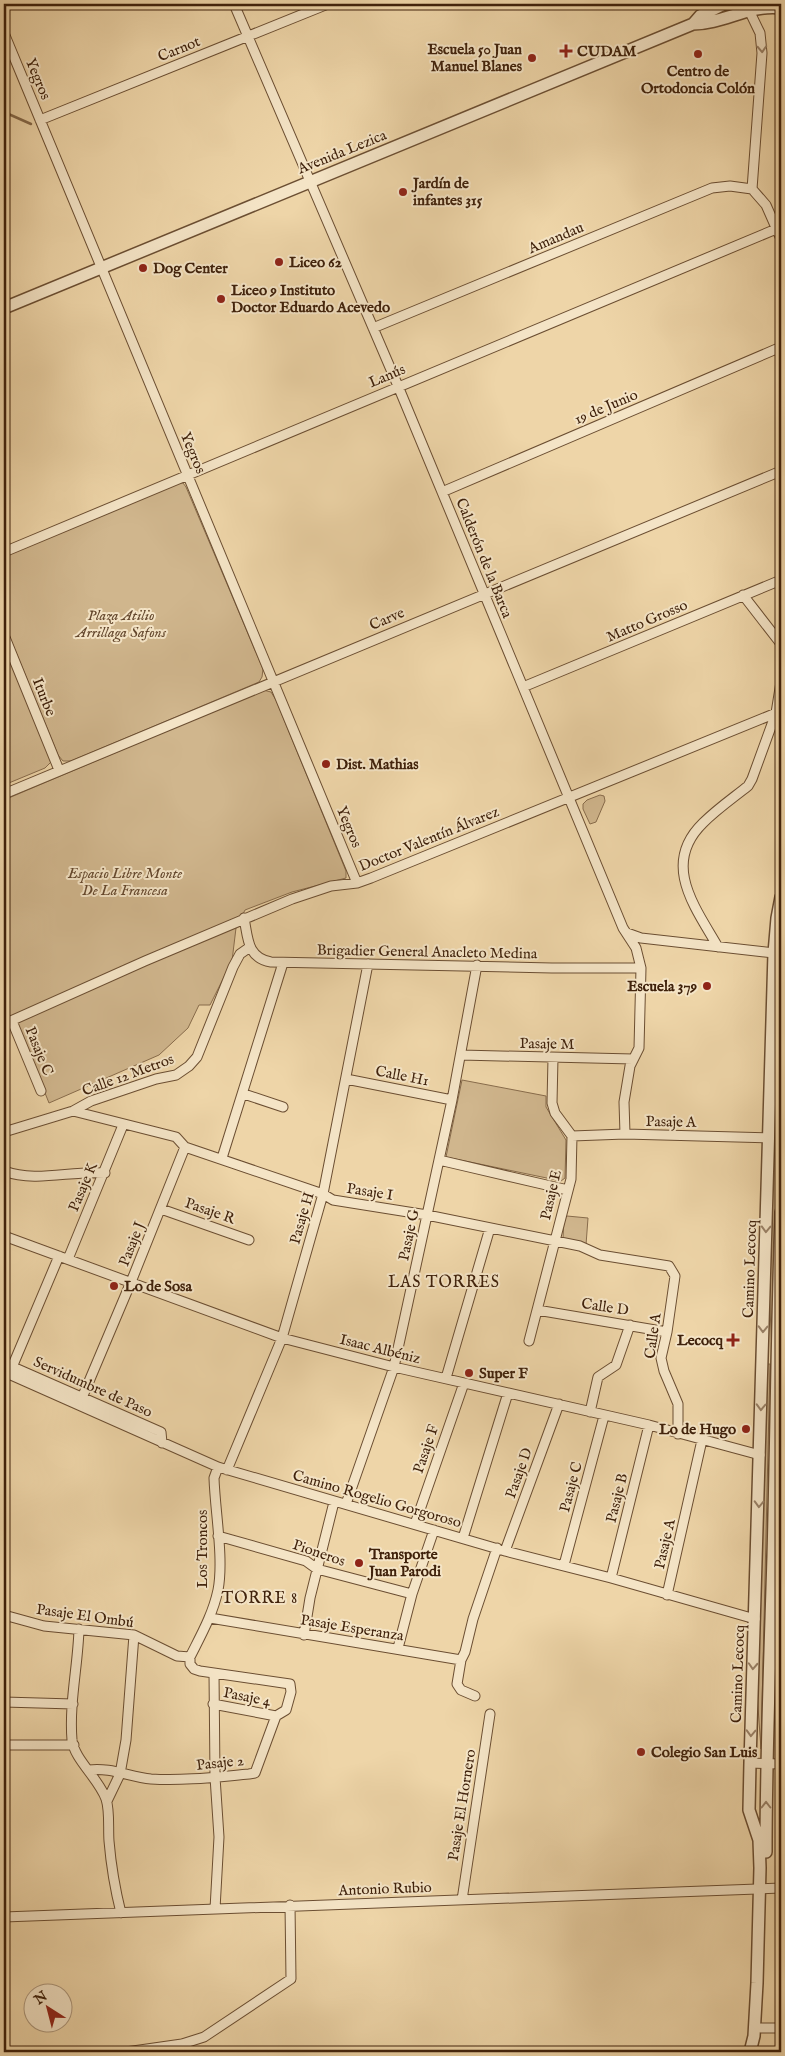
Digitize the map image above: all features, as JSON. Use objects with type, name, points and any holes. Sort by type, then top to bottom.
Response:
[{"type":"street","name":"Calderón de la Barca","points":[[234,4],[309,182],[374,328],[626,933],[639,956],[641,968],[639,1048],[630,1066],[624,1102],[624,1134]]},
{"type":"street","name":"Carnot","points":[[40,120],[328,4]]},
{"type":"street","name":"Avenida Lezica","points":[[693,24],[700,16],[724,4]]},
{"type":"street","name":"Avenida Lezica","points":[[4,308],[693,24],[704,24],[748,7],[781,8]]},
{"type":"street","points":[[748,7],[760,33],[762,52],[752,189],[766,204],[779,228],[781,239]]},
{"type":"street","name":"Yegros","points":[[4,33],[357,883]]},
{"type":"street","name":"Amandau","points":[[374,328],[712,188],[730,186],[752,189]]},
{"type":"street","name":"Lanús","points":[[4,552],[779,228]]},
{"type":"street","name":"19 de Junio","points":[[442,492],[781,348]]},
{"type":"street","name":"Carve","points":[[4,794],[781,471]]},
{"type":"street","name":"Matto Grosso","points":[[523,687],[781,580]]},
{"type":"street","points":[[743,595],[781,644]]},
{"type":"street","name":"Iturbe","points":[[4,635],[59,770]]},
{"type":"street","points":[[718,947],[688,894],[683,877],[683,862],[690,840],[703,822],[748,786],[779,712],[781,682]]},
{"type":"street","name":"Doctor Valentín Álvarez","points":[[8,1023],[145,960],[244,918],[313,891],[331,886],[357,883],[779,712]]},
{"type":"street","name":"Camino Lecocq","points":[[750,2052],[755,2027],[763,1889],[759,1840],[749,1810],[762,1358],[778,953],[777,918],[781,897]]},
{"type":"street","points":[[244,918],[250,947]]},
{"type":"street","points":[[626,933],[633,936],[778,953]]},
{"type":"street","name":"Brigadier General Anacleto Medina","points":[[250,947],[260,960],[284,964],[641,968]]},
{"type":"street","name":"Calle 12 Metros","points":[[4,1132],[73,1111],[91,1101],[156,1079],[176,1075],[189,1066],[197,1057],[233,967],[240,954],[250,947]]},
{"type":"street","points":[[222,1158],[284,964]]},
{"type":"street","name":"Pasaje H","points":[[223,1468],[282,1338],[323,1194],[368,964]]},
{"type":"street","name":"Pasaje G","points":[[346,1504],[394,1367],[452,1100],[477,965]]},
{"type":"street","name":"Pasaje C","points":[[8,1023],[41,1091]]},
{"type":"street","name":"Pasaje M","points":[[460,1055],[633,1059]]},
{"type":"street","points":[[553,1058],[554,1109],[572,1136]]},
{"type":"street","name":"Calle H1","points":[[346,1080],[452,1100]]},
{"type":"street","points":[[244,1094],[283,1107]]},
{"type":"street","name":"Pasaje I","points":[[73,1111],[176,1137],[185,1147],[222,1158],[323,1194],[332,1200],[427,1215],[580,1246],[600,1255],[669,1266],[673,1270]]},
{"type":"street","name":"Pasaje K","points":[[9,1371],[105,1173],[123,1125]]},
{"type":"street","name":"Pasaje A","points":[[572,1136],[624,1134],[770,1138]]},
{"type":"street","name":"Pasaje E","points":[[529,1341],[571,1179],[572,1136]]},
{"type":"street","name":"Pasaje J","points":[[81,1401],[185,1147]]},
{"type":"street","points":[[439,1160],[568,1190]]},
{"type":"street","points":[[4,1171],[34,1177],[84,1171],[105,1173]]},
{"type":"street","name":"Pasaje R","points":[[161,1209],[249,1240]]},
{"type":"street","name":"Camino Lecocq","points":[[757,2052],[761,2028],[766,1763],[776,1662],[781,1212]]},
{"type":"street","points":[[446,1378],[490,1228]]},
{"type":"street","name":"Isaac Albéniz","points":[[4,1236],[282,1338],[394,1367],[649,1425],[760,1455]]},
{"type":"street","name":"Calle A","points":[[673,1270],[675,1276],[668,1332],[661,1358],[664,1372],[678,1404],[678,1434]]},
{"type":"street","name":"Calle D","points":[[538,1310],[668,1332]]},
{"type":"street","points":[[590,1412],[598,1377],[616,1365],[630,1325]]},
{"type":"street","points":[[762,1358],[779,1358]]},
{"type":"street","name":"Servidumbre de Paso","points":[[4,1363],[9,1371]]},
{"type":"street","name":"Camino Rogelio Gorgoroso","points":[[9,1371],[81,1401],[162,1443],[223,1468],[501,1550],[564,1565],[755,1619]]},
{"type":"street","name":"Pasaje F","points":[[415,1524],[464,1383]]},
{"type":"street","points":[[463,1538],[508,1393]]},
{"type":"street","name":"Pasaje D","points":[[474,1696],[458,1688],[461,1660],[465,1652],[473,1619],[559,1404]]},
{"type":"street","name":"Pasaje C","points":[[564,1565],[604,1416]]},
{"type":"street","name":"Pasaje B","points":[[611,1578],[649,1425]]},
{"type":"street","name":"Pasaje A","points":[[667,1595],[702,1440]]},
{"type":"street","name":"Los Troncos","points":[[190,1657],[210,1618],[219,1581],[214,1478],[223,1468]]},
{"type":"street","points":[[304,1634],[317,1569],[334,1502]]},
{"type":"street","points":[[398,1648],[412,1594],[434,1530]]},
{"type":"street","name":"Pioneros","points":[[218,1536],[306,1561],[317,1569],[412,1594]]},
{"type":"street","name":"Pasaje El Ombú","points":[[4,1615],[44,1626],[134,1635],[177,1656],[190,1657]]},
{"type":"street","name":"Pasaje Esperanza","points":[[210,1618],[461,1660]]},
{"type":"street","points":[[79,1629],[73,1704],[74,1745],[77,1753],[99,1784],[107,1801],[115,1886],[121,1913]]},
{"type":"street","points":[[107,1801],[120,1774],[126,1740],[134,1635]]},
{"type":"street","points":[[190,1657],[190,1664],[194,1669],[214,1673],[215,1777],[219,1854],[215,1909]]},
{"type":"street","name":"Pasaje 2","points":[[89,1770],[101,1769],[152,1779],[167,1778],[181,1781],[255,1772],[276,1716],[286,1710],[291,1692],[290,1684],[214,1673]]},
{"type":"street","points":[[4,1702],[73,1704]]},
{"type":"street","name":"Pasaje 4","points":[[213,1704],[276,1716]]},
{"type":"street","name":"Pasaje El Hornero","points":[[462,1900],[490,1714]]},
{"type":"street","points":[[4,1745],[74,1745]]},
{"type":"street","points":[[750,1763],[781,1764]]},
{"type":"street","name":"Antonio Rubio","points":[[4,1917],[781,1888]]},
{"type":"street","points":[[126,2052],[182,2044],[204,2037],[291,1979],[290,1906]]},
{"type":"street","points":[[761,2028],[781,2028]]},
{"type":"green space","name":"Plaza Atilio Arrillaga Safons","points":[[178,483],[183,483],[186,487],[263,669],[262,677],[259,682],[71,761],[63,761],[58,755],[4,623],[4,556]]},
{"type":"green space","points":[[4,645],[51,762],[45,768],[4,785]]},
{"type":"green space","name":"Espacio Libre Monte De La Francesa","points":[[263,690],[271,692],[276,700],[346,871],[346,878],[292,892],[245,910],[236,928],[232,961],[210,1005],[199,1005],[188,1028],[159,1055],[49,1103],[14,1015],[4,1019],[4,800]]},
{"type":"green space","points":[[600,795],[604,796],[605,801],[596,822],[590,824],[583,809],[583,804],[587,800]]},
{"type":"green space","points":[[779,962],[781,1053],[772,1352],[769,1288]]},
{"type":"green space","points":[[462,1080],[546,1096],[546,1107],[566,1140],[565,1178],[561,1181],[446,1157]]},
{"type":"green space","points":[[567,1216],[588,1218],[586,1245],[563,1238],[564,1219]]},
{"type":"green space","points":[[766,1364],[770,1364],[761,1749],[757,1693]]},
{"type":"waterway","points":[[4,112],[31,124]]},
{"type":"place","name":"CUDAM","points":[[566,51]]},
{"type":"place","name":"Centro de Ortodoncia Colón","points":[[698,54]]},
{"type":"place","name":"Escuela 50 Juan Manuel Blanes","points":[[532,58]]},
{"type":"place","name":"Jardín de infantes 315","points":[[403,192]]},
{"type":"place","name":"Liceo 62","points":[[279,262]]},
{"type":"place","name":"Dog Center","points":[[143,268]]},
{"type":"place","name":"Liceo 9 Instituto Doctor Eduardo Acevedo","points":[[221,299]]},
{"type":"place","name":"Dist. Mathias","points":[[326,764]]},
{"type":"place","name":"Escuela 379","points":[[707,986]]},
{"type":"place","name":"Lo de Sosa","points":[[114,1286]]},
{"type":"place","name":"Lecocq","points":[[733,1340]]},
{"type":"place","name":"Super F","points":[[469,1373]]},
{"type":"place","name":"Lo de Hugo","points":[[746,1429]]},
{"type":"place","name":"Transporte Juan Parodi","points":[[359,1563]]},
{"type":"place","name":"Colegio San Luis","points":[[641,1752]]},
{"type":"district","name":"LAS TORRES","points":[[444,1283]]},
{"type":"district","name":"TORRE 8","points":[[260,1599]]}]
